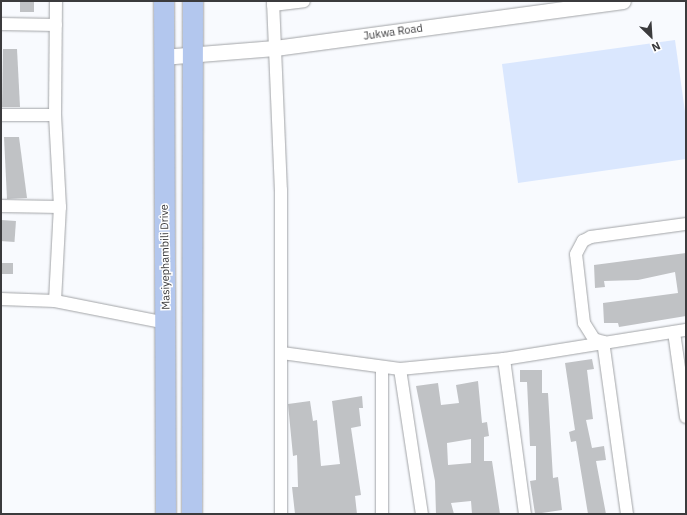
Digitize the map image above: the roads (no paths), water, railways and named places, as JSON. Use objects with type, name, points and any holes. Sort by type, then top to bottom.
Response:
[{"type":"main road","name":"Masiyephambili Drive","points":[[164,1],[162,57],[166,323],[166,514]]},
{"type":"main road","points":[[192,514],[193,1]]},
{"type":"street","points":[[55,300],[60,207],[55,115],[56,1]]},
{"type":"street","points":[[281,514],[282,352],[273,3],[304,1]]},
{"type":"street","name":"Jukwa Road","points":[[162,57],[194,56],[275,48],[622,1]]},
{"type":"street","points":[[1,24],[56,25]]},
{"type":"street","points":[[1,115],[55,115]]},
{"type":"street","points":[[1,206],[60,207]]},
{"type":"street","points":[[603,342],[594,339],[584,323],[574,261],[577,247],[591,237],[686,224]]},
{"type":"street","points":[[1,299],[55,300],[166,323]]},
{"type":"street","points":[[282,352],[382,369],[400,369],[504,359],[603,342],[680,331],[686,417]]},
{"type":"street","points":[[603,342],[627,514]]},
{"type":"street","points":[[504,359],[525,514]]},
{"type":"street","points":[[382,369],[382,514]]},
{"type":"street","points":[[400,369],[422,514]]}]
